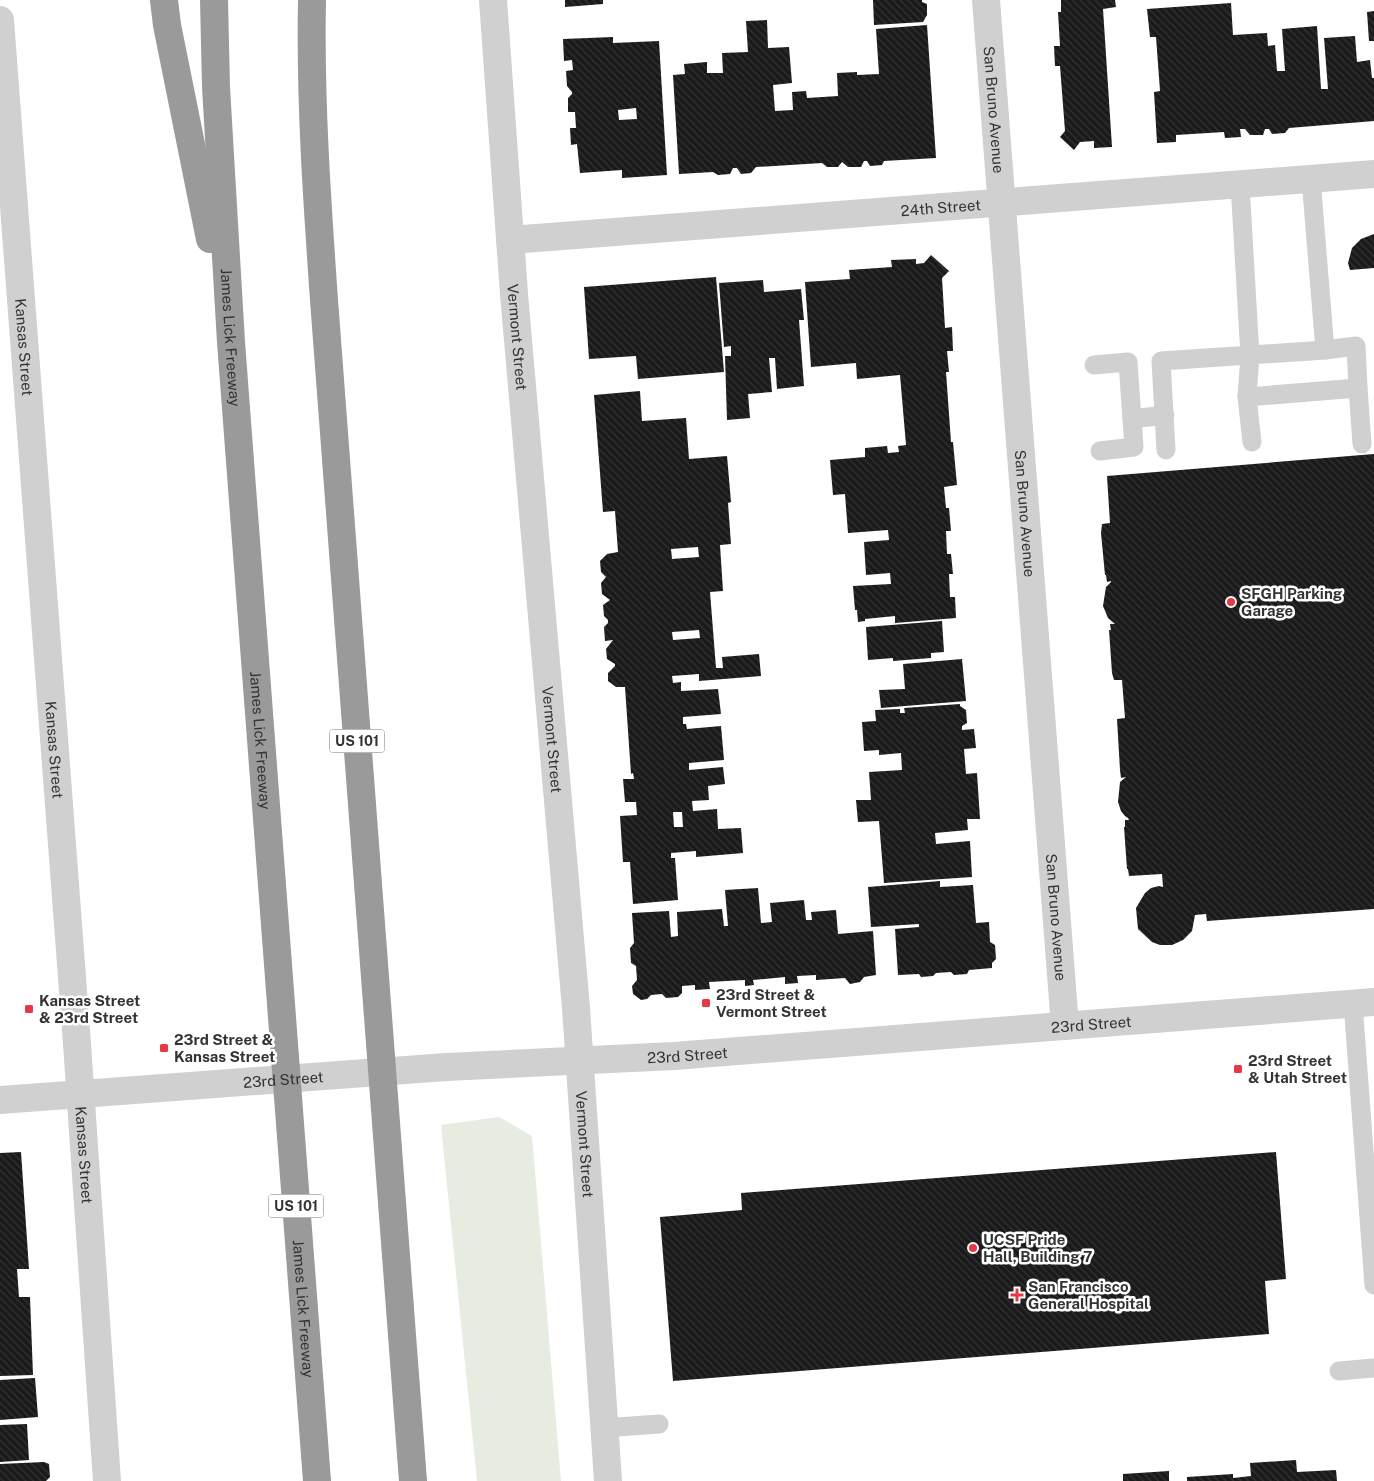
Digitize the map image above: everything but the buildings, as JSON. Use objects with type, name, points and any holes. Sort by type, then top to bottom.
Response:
[{"type":"highway","points":[[164,0],[169,35],[230,342]]},
{"type":"highway","name":"James Lick Freeway","points":[[214,0],[216,87],[230,342],[317,1481]]},
{"type":"highway","name":"US 101","points":[[312,0],[313,122],[324,300],[413,1481]]},
{"type":"street","name":"Vermont Street","points":[[493,0],[510,240],[580,1061],[608,1481]]},
{"type":"street","name":"San Bruno Avenue","points":[[986,0],[1000,202],[1065,1026]]},
{"type":"street","name":"Kansas Street","points":[[0,20],[9,273],[80,1094],[107,1481]]},
{"type":"street","name":"24th Street","points":[[510,240],[1374,174]]},
{"type":"street","name":"23rd Street","points":[[0,1100],[446,1067],[674,1056],[1364,1003]]},
{"type":"lane","points":[[1311,179],[1325,350]]},
{"type":"lane","points":[[1240,184],[1250,356],[1247,397],[1252,442]]},
{"type":"lane","points":[[1166,450],[1161,361],[1250,356],[1356,346],[1362,444]]},
{"type":"lane","points":[[1094,365],[1128,362],[1134,447],[1100,452]]},
{"type":"lane","points":[[1247,397],[1358,388]]},
{"type":"lane","points":[[1132,419],[1165,415]]},
{"type":"lane","points":[[1364,1003],[1374,1285]]},
{"type":"lane","points":[[1339,1371],[1374,1368]]},
{"type":"lane","points":[[603,1428],[659,1424]]},
{"type":"shaded area","points":[[499,1117],[532,1136],[561,1481],[477,1481],[441,1125]]},
{"type":"place","name":"SFGH Parking Garage","points":[[1231,602]]},
{"type":"place","name":"23rd Street & Vermont Street","points":[[706,1003]]},
{"type":"place","name":"Kansas Street & 23rd Street","points":[[29,1009]]},
{"type":"place","name":"23rd Street & Kansas Street","points":[[164,1048]]},
{"type":"place","name":"23rd Street & Utah Street","points":[[1238,1069]]},
{"type":"place","name":"UCSF Pride Hall, Building 7","points":[[973,1248]]},
{"type":"place","name":"San Francisco General Hospital","points":[[1017,1295]]}]
